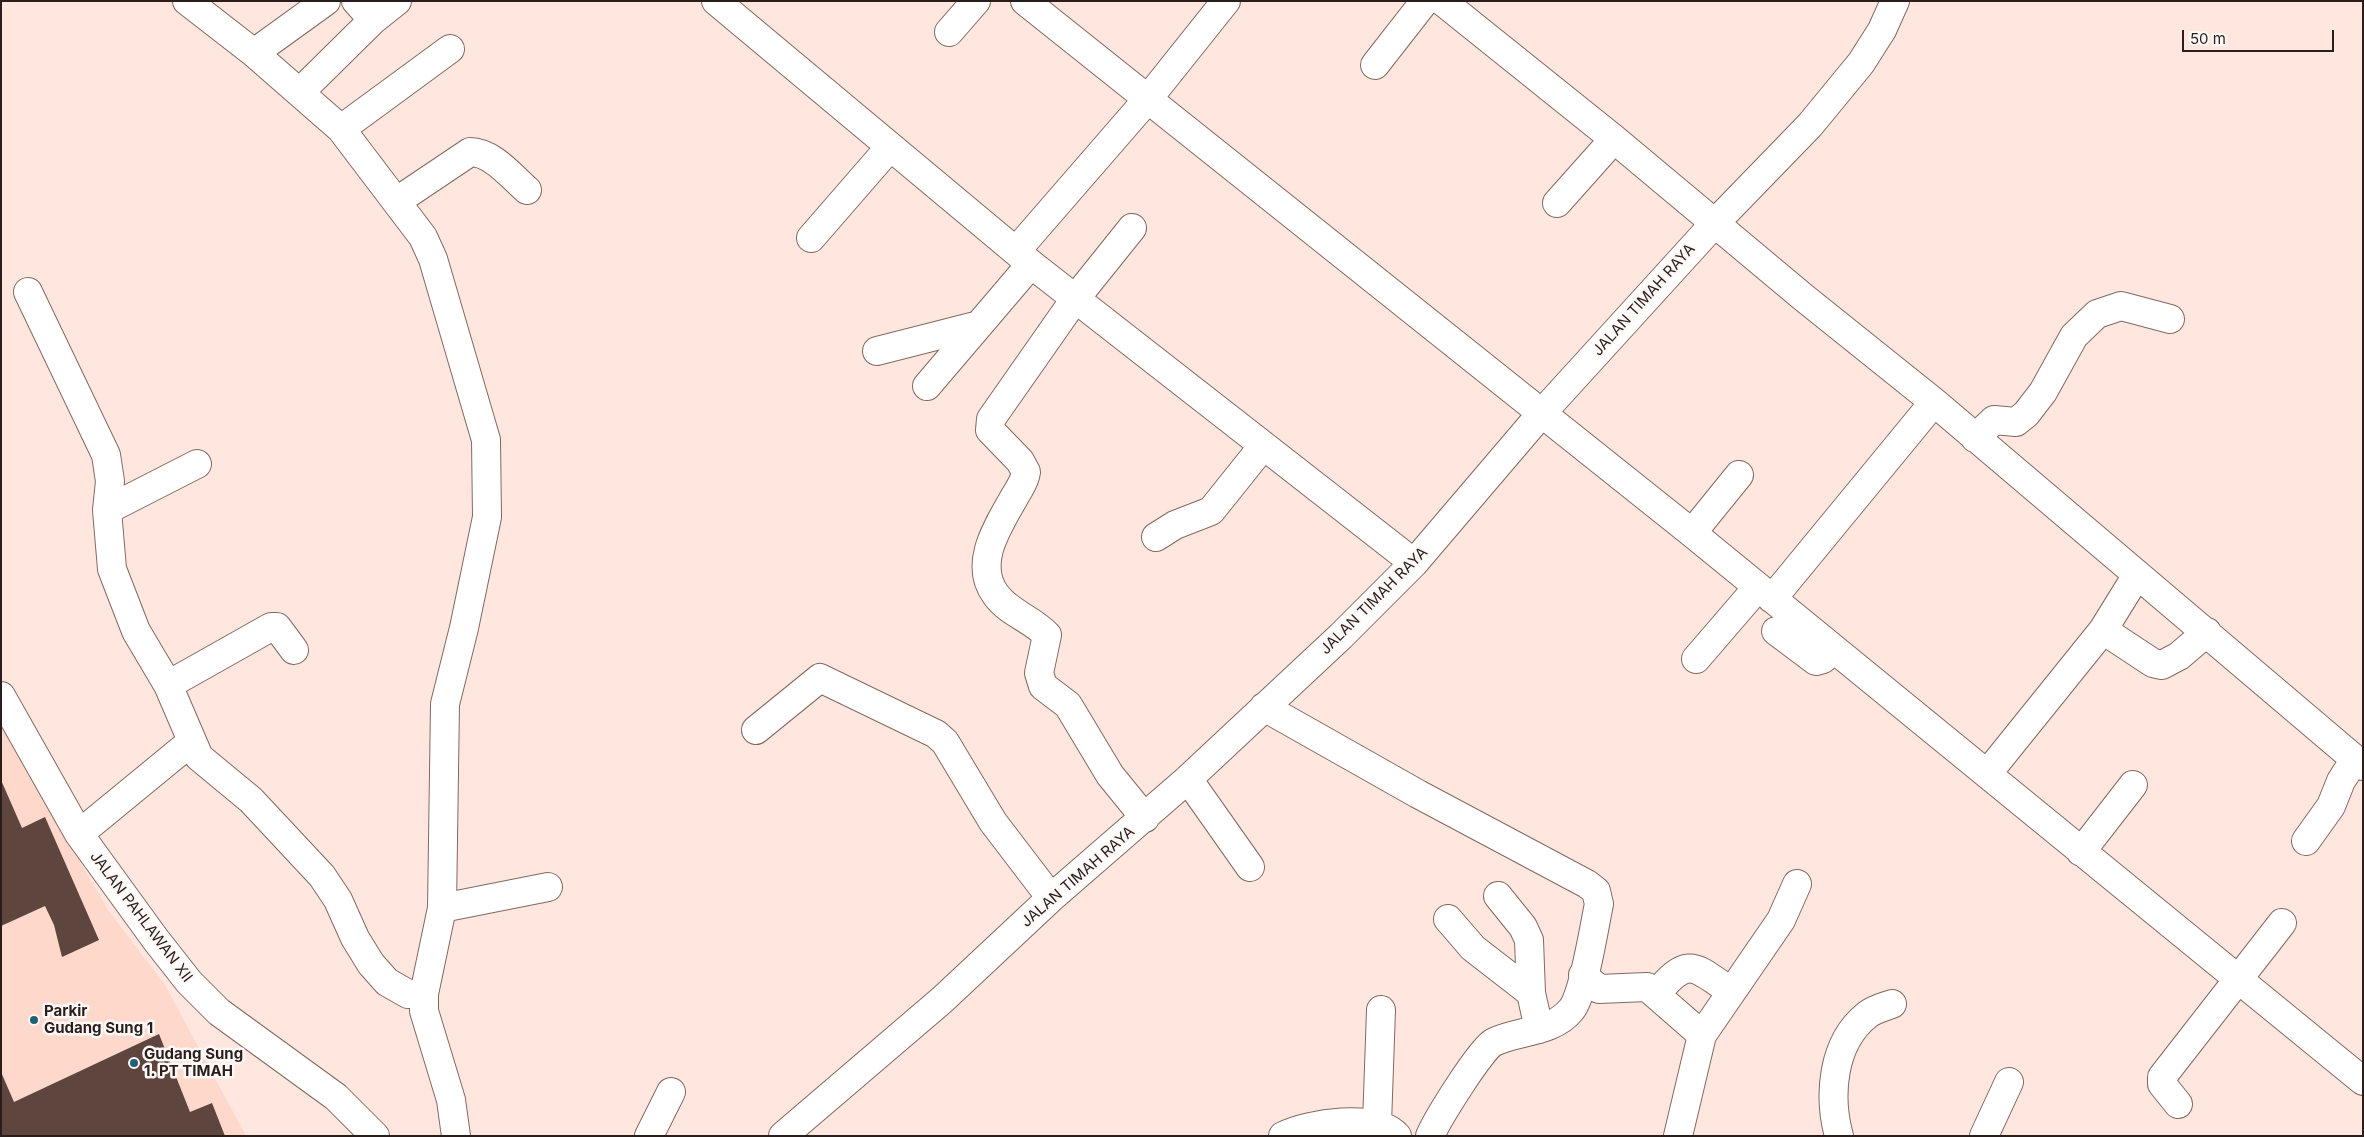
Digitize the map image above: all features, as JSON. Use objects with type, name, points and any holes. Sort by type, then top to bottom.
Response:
[{"type":"street","points":[[187,1],[254,53],[341,128],[423,237],[433,259],[486,440],[487,517],[464,628],[445,704],[442,908],[424,994],[424,1011],[451,1100],[456,1136]]},
{"type":"street","points":[[254,53],[326,1]]},
{"type":"street","points":[[300,92],[364,10],[397,1]]},
{"type":"street","points":[[716,1],[1024,258],[1414,563]]},
{"type":"street","points":[[949,32],[976,1]]},
{"type":"street","points":[[1025,1],[1540,414],[1692,533],[2363,1081]]},
{"type":"street","points":[[927,386],[979,325],[1024,258],[1226,1]]},
{"type":"street","points":[[1375,65],[1425,1]]},
{"type":"street","points":[[1442,1],[1614,139],[1803,297],[1934,402],[2359,762],[2341,781],[2330,806],[2306,841]]},
{"type":"street","name":"JALAN TIMAH RAYA","points":[[783,1136],[942,1000],[1051,898],[1188,779],[1341,636],[1414,563],[1540,414],[1715,223],[1810,126],[1843,85],[1882,30],[1895,1]]},
{"type":"street","points":[[341,128],[450,49]]},
{"type":"street","points":[[1557,203],[1614,139]]},
{"type":"street","points":[[811,238],[890,147]]},
{"type":"street","points":[[397,201],[470,152],[480,152],[490,158],[527,190]]},
{"type":"street","points":[[1132,228],[1075,299],[990,423],[992,433],[1020,461],[1026,472],[994,534],[988,549],[986,566],[991,587],[1001,601],[1047,635],[1040,673],[1043,686],[1068,705],[1110,775],[1145,818]]},
{"type":"street","points":[[28,292],[106,455],[110,481],[107,510],[112,569],[136,631],[168,685],[199,757],[251,800],[322,876],[338,900],[355,938],[371,964],[387,982],[401,992],[416,995],[424,994]]},
{"type":"street","points":[[1975,438],[1994,420],[2016,422],[2022,418],[2043,392],[2074,336],[2096,314],[2121,306],[2170,319]]},
{"type":"street","points":[[877,351],[979,325]]},
{"type":"street","points":[[1696,659],[1765,593],[1934,402]]},
{"type":"street","points":[[1156,537],[1176,525],[1211,511],[1263,446]]},
{"type":"street","points":[[107,510],[197,464]]},
{"type":"street","points":[[1692,533],[1739,475]]},
{"type":"street","points":[[1987,774],[2104,630],[2137,575]]},
{"type":"street","points":[[168,685],[271,627],[276,627],[294,650]]},
{"type":"street","points":[[2104,630],[2153,663],[2162,665],[2179,656],[2206,632]]},
{"type":"street","points":[[1776,631],[1816,661],[1823,659],[1834,649]]},
{"type":"street","points":[[756,730],[820,678],[936,734],[945,742],[993,822],[1051,898]]},
{"type":"street","name":"JALAN PAHLAWAN XII","points":[[1,696],[79,834],[166,954],[189,982],[219,1012],[336,1096],[375,1136]]},
{"type":"street","points":[[1264,707],[1418,794],[1593,888],[1600,904],[1580,992],[1571,1010],[1559,1020],[1539,1029],[1495,1041],[1485,1050],[1434,1126],[1430,1136]]},
{"type":"street","points":[[79,834],[191,742]]},
{"type":"street","points":[[1188,779],[1250,867]]},
{"type":"street","points":[[2081,852],[2133,785]]},
{"type":"street","points":[[1678,1136],[1702,1035],[1730,991],[1761,952],[1781,920],[1797,884]]},
{"type":"street","points":[[442,908],[548,887]]},
{"type":"street","points":[[1498,896],[1527,933],[1529,940],[1531,993],[1539,1029]]},
{"type":"street","points":[[1448,918],[1478,952],[1531,993]]},
{"type":"street","points":[[2178,1104],[2162,1084],[2162,1076],[2282,923]]},
{"type":"street","points":[[1656,994],[1678,970],[1686,967],[1703,972],[1730,991]]},
{"type":"street","points":[[1583,975],[1599,989],[1643,987],[1656,994],[1702,1035]]},
{"type":"street","points":[[1839,1136],[1832,1100],[1841,1054],[1855,1027],[1868,1014],[1892,1004]]},
{"type":"street","points":[[1283,1136],[1317,1125],[1361,1122],[1387,1130],[1380,1010]]},
{"type":"street","points":[[1984,1136],[2009,1082]]},
{"type":"street","points":[[649,1136],[671,1092]]},
{"type":"shaded area","points":[[1,724],[108,910],[165,985],[246,1136],[1,1136]]},
{"type":"building","points":[[1,780],[22,828],[45,817],[99,940],[62,957],[54,925],[45,906],[1,926]]},
{"type":"building","name":"Gudang Sung 1. PT TIMAH","points":[[159,1034],[190,1112],[212,1103],[225,1136],[1,1136],[1,1072],[14,1102]]},
{"type":"place","name":"Parkir Gudang Sung 1","points":[[34,1020]]},
{"type":"place","name":"Gudang Sung 1. PT TIMAH","points":[[134,1063]]}]
